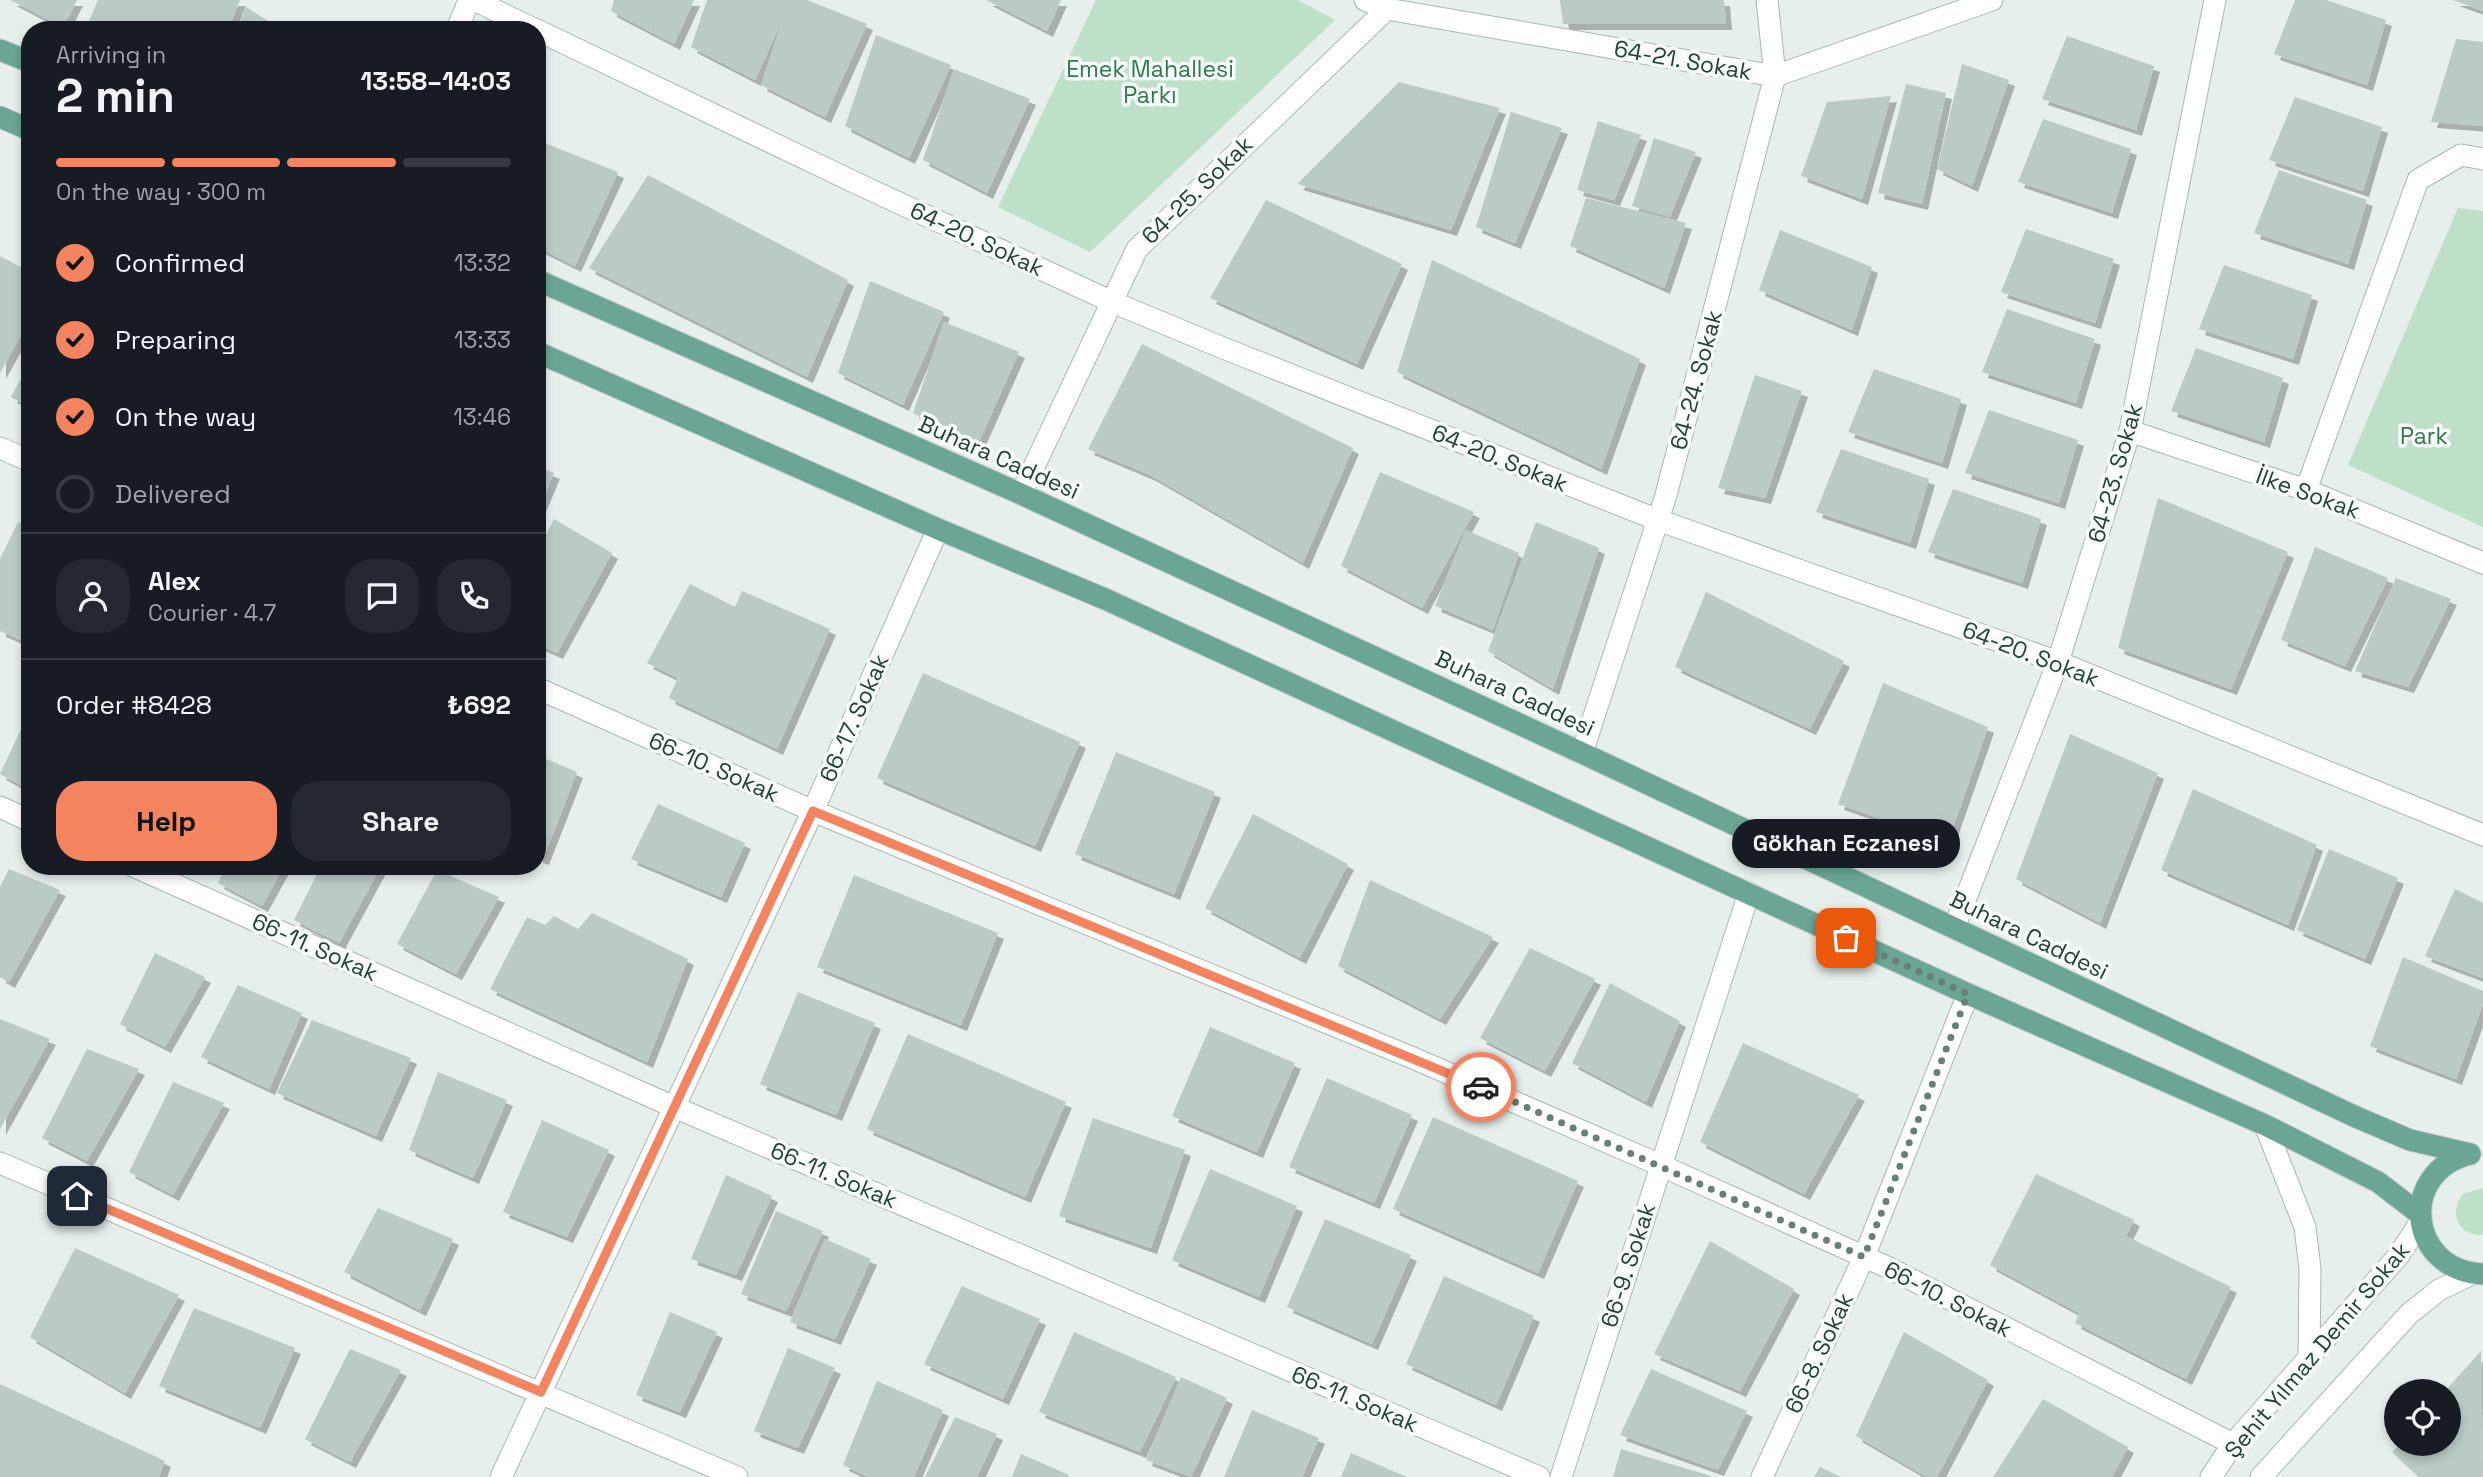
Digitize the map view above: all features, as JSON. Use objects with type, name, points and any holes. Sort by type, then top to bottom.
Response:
[{"type":"main road","points":[[0,50],[21,58]]},
{"type":"main road","points":[[0,117],[21,126]]},
{"type":"main road","name":"Buhara Caddesi","points":[[546,284],[1021,494],[1582,752],[2208,1050],[2390,1132],[2438,1149],[2476,1154]]},
{"type":"main road","points":[[546,356],[938,529],[1105,599],[1968,994],[2265,1125],[2378,1182],[2421,1218]]},
{"type":"main road","points":[[2476,1154],[2449,1162],[2431,1178],[2422,1198],[2421,1218],[2434,1252],[2452,1266],[2478,1273]]},
{"type":"street","points":[[462,21],[472,0]]},
{"type":"street","name":"64-20. Sokak","points":[[472,0],[518,21]]},
{"type":"street","name":"64-21. Sokak","points":[[1365,0],[1775,75],[1992,0]]},
{"type":"street","name":"64-24. Sokak","points":[[1582,752],[1658,520],[1775,75],[1767,0]]},
{"type":"street","name":"64-23. Sokak","points":[[1954,928],[2058,662],[2130,431],[2215,0]]},
{"type":"street","name":"64-25. Sokak","points":[[1021,494],[1110,301],[1137,249],[1386,4]]},
{"type":"street","name":"64-20. Sokak","points":[[546,34],[1110,301],[1658,520],[2058,662],[2483,835]]},
{"type":"street","points":[[2306,490],[2418,180],[2461,156],[2483,159]]},
{"type":"street","name":"İlke Sokak","points":[[2130,431],[2306,490],[2483,563]]},
{"type":"street","points":[[0,448],[21,457]]},
{"type":"street","name":"66-17. Sokak","points":[[501,1477],[813,811],[938,529]]},
{"type":"street","name":"66-10. Sokak","points":[[546,692],[813,811],[1413,1058],[1660,1165],[1864,1257],[2233,1444]]},
{"type":"street","points":[[0,807],[21,817]]},
{"type":"street","name":"66-11. Sokak","points":[[152,875],[674,1107],[1539,1477]]},
{"type":"street","name":"66-9. Sokak","points":[[1560,1477],[1749,893]]},
{"type":"street","name":"66-8. Sokak","points":[[1762,1477],[1864,1257],[1968,994]]},
{"type":"street","points":[[2265,1125],[2305,1227],[2310,1269],[2309,1358]]},
{"type":"street","points":[[0,1163],[737,1477]]},
{"type":"street","name":"Şehit Yılmaz Demir Sokak","points":[[2215,1476],[2233,1444],[2399,1255],[2421,1218]]},
{"type":"street","name":"Şehit Yılmaz Demir Sokak","points":[[2261,1477],[2409,1314],[2439,1290],[2478,1273]]},
{"type":"green space","name":"Emek Mahallesi Parkı","points":[[1096,0],[1298,0],[1335,20],[1090,252],[998,207]]},
{"type":"green space","name":"Park","points":[[2458,208],[2483,211],[2483,527],[2348,465]]},
{"type":"green space","points":[[2483,1188],[2483,1235],[2474,1235],[2462,1228],[2458,1222],[2456,1208],[2463,1194]]},
{"type":"building","points":[[10,0],[77,0],[66,21],[51,21]]},
{"type":"building","points":[[98,0],[240,0],[232,21],[89,21]]},
{"type":"building","points":[[614,0],[694,0],[674,44],[611,11]]},
{"type":"building","points":[[707,0],[807,0],[867,24],[825,117],[761,85],[784,16],[755,80],[691,47]]},
{"type":"building","points":[[986,0],[1061,0],[1047,31]]},
{"type":"building","points":[[1560,0],[1724,0],[1726,24],[1563,24]]},
{"type":"building","points":[[2295,0],[2326,0],[2386,20],[2367,85],[2274,54]]},
{"type":"building","points":[[2453,0],[2483,0],[2483,11]]},
{"type":"building","points":[[246,7],[268,21],[241,21]]},
{"type":"building","points":[[876,35],[951,65],[909,158],[845,126]]},
{"type":"building","points":[[2067,36],[2154,66],[2136,130],[2042,99]]},
{"type":"building","points":[[2456,39],[2483,42],[2483,126],[2431,122]]},
{"type":"building","points":[[1962,64],[2009,80],[1972,186],[1937,169]]},
{"type":"building","points":[[954,69],[1030,99],[987,193],[923,160]]},
{"type":"building","points":[[1399,82],[1500,108],[1451,230],[1297,184]]},
{"type":"building","points":[[1906,84],[1946,93],[1922,204],[1878,193]]},
{"type":"building","points":[[1891,96],[1862,199],[1801,176],[1827,102]]},
{"type":"building","points":[[2295,97],[2382,127],[2363,191],[2269,160]]},
{"type":"building","points":[[1511,112],[1562,128],[1515,243],[1476,227]]},
{"type":"building","points":[[2043,119],[2131,149],[2112,213],[2018,182]]},
{"type":"building","points":[[1598,121],[1641,135],[1614,200],[1577,190]]},
{"type":"building","points":[[1654,138],[1696,152],[1670,217],[1632,206]]},
{"type":"building","points":[[546,144],[618,172],[575,266],[546,252]]},
{"type":"building","points":[[2279,170],[2367,200],[2348,264],[2254,233]]},
{"type":"building","points":[[648,175],[848,280],[807,377],[589,268]]},
{"type":"building","points":[[1586,198],[1686,223],[1664,288],[1570,246]]},
{"type":"building","points":[[1266,200],[1402,264],[1357,364],[1210,298]]},
{"type":"building","points":[[2026,229],[2114,259],[2095,323],[2001,292]]},
{"type":"building","points":[[1780,230],[1872,267],[1852,330],[1759,290]]},
{"type":"building","points":[[0,256],[21,267],[21,335],[0,373]]},
{"type":"building","points":[[1432,260],[1640,359],[1601,469],[1397,372]]},
{"type":"building","points":[[2224,265],[2312,295],[2293,359],[2199,329]]},
{"type":"building","points":[[870,281],[944,312],[903,405],[838,373]]},
{"type":"building","points":[[2007,309],[2095,339],[2076,403],[1982,372]]},
{"type":"building","points":[[944,322],[1019,352],[977,446],[913,413]]},
{"type":"building","points":[[1142,344],[1353,448],[1303,563],[1150,475],[1088,449]]},
{"type":"building","points":[[2196,348],[2283,378],[2264,442],[2171,411]]},
{"type":"building","points":[[1874,369],[1961,399],[1942,463],[1848,432]]},
{"type":"building","points":[[1755,375],[1802,391],[1765,498],[1718,488]]},
{"type":"building","points":[[21,379],[21,402],[11,397]]},
{"type":"building","points":[[1989,410],[2078,440],[2059,503],[1965,473]]},
{"type":"building","points":[[1841,449],[1929,479],[1910,543],[1816,512]]},
{"type":"building","points":[[546,470],[554,473],[546,492]]},
{"type":"building","points":[[1380,472],[1474,512],[1422,608],[1341,566]]},
{"type":"building","points":[[1953,489],[2041,519],[2022,583],[1928,552]]},
{"type":"building","points":[[2158,498],[2288,552],[2231,689],[2118,648]]},
{"type":"building","points":[[554,519],[612,553],[557,653],[546,648],[546,535]]},
{"type":"building","points":[[18,522],[21,523],[21,640],[0,631],[0,559]]},
{"type":"building","points":[[1536,522],[1599,548],[1553,689],[1488,651]]},
{"type":"building","points":[[1466,530],[1519,553],[1493,630],[1435,606]]},
{"type":"building","points":[[2315,547],[2388,578],[2345,666],[2281,640]]},
{"type":"building","points":[[2396,578],[2451,599],[2408,687],[2355,671]]},
{"type":"building","points":[[690,584],[735,607],[742,591],[830,629],[777,749],[669,698],[678,678],[647,663]]},
{"type":"building","points":[[1706,592],[1844,661],[1810,729],[1675,667]]},
{"type":"building","points":[[923,673],[1080,742],[1035,846],[877,778]]},
{"type":"building","points":[[1883,683],[1988,727],[1948,842],[1838,804]]},
{"type":"building","points":[[21,729],[21,785],[0,774]]},
{"type":"building","points":[[2070,734],[2158,773],[2100,923],[2016,879]]},
{"type":"building","points":[[1116,752],[1215,792],[1174,894],[1075,854]]},
{"type":"building","points":[[546,759],[577,772],[546,851]]},
{"type":"building","points":[[2193,789],[2317,845],[2288,925],[2161,870]]},
{"type":"building","points":[[658,804],[745,843],[721,897],[631,859]]},
{"type":"building","points":[[1253,814],[1348,864],[1300,958],[1205,908]]},
{"type":"building","points":[[2329,849],[2398,878],[2365,959],[2297,930]]},
{"type":"building","points":[[9,869],[60,890],[9,982],[0,977],[0,887]]},
{"type":"building","points":[[222,875],[279,875],[262,906],[218,883]]},
{"type":"building","points":[[316,875],[376,875],[339,943],[294,920]]},
{"type":"building","points":[[434,875],[448,875],[499,897],[456,974],[397,944]]},
{"type":"building","points":[[854,875],[998,933],[961,1025],[817,967]]},
{"type":"building","points":[[1370,880],[1493,937],[1440,1019],[1338,966]]},
{"type":"building","points":[[2455,889],[2483,903],[2483,978],[2425,956]]},
{"type":"building","points":[[592,913],[688,959],[647,1062],[490,989],[527,917],[545,925],[554,916],[578,929]]},
{"type":"building","points":[[1530,948],[1595,979],[1545,1071],[1480,1038]]},
{"type":"building","points":[[155,953],[205,977],[165,1047],[120,1024]]},
{"type":"building","points":[[2403,957],[2483,991],[2483,1004],[2456,1079],[2370,1046]]},
{"type":"building","points":[[1610,983],[1680,1021],[1646,1102],[1572,1063]]},
{"type":"building","points":[[238,985],[302,1013],[269,1089],[201,1057]]},
{"type":"building","points":[[798,992],[875,1023],[836,1115],[760,1084]]},
{"type":"building","points":[[0,1019],[50,1039],[0,1129]]},
{"type":"building","points":[[312,1020],[411,1058],[376,1136],[277,1093]]},
{"type":"building","points":[[1210,1027],[1295,1063],[1257,1152],[1172,1116]]},
{"type":"building","points":[[908,1034],[1066,1102],[1025,1197],[867,1129]]},
{"type":"building","points":[[1743,1043],[1859,1095],[1804,1194],[1700,1142]]},
{"type":"building","points":[[87,1049],[139,1069],[87,1161],[42,1138]]},
{"type":"building","points":[[438,1072],[507,1100],[473,1178],[409,1150]]},
{"type":"building","points":[[1327,1078],[1412,1115],[1374,1203],[1289,1167]]},
{"type":"building","points":[[173,1082],[224,1103],[173,1195],[129,1172]]},
{"type":"building","points":[[1433,1117],[1578,1181],[1538,1273],[1393,1209]]},
{"type":"building","points":[[1093,1118],[1185,1150],[1151,1248],[1059,1216]]},
{"type":"building","points":[[542,1120],[609,1150],[567,1237],[503,1212]]},
{"type":"building","points":[[1210,1169],[1297,1206],[1259,1297],[1172,1260]]},
{"type":"building","points":[[2036,1174],[2134,1220],[2126,1236],[2231,1287],[2186,1379],[2075,1323],[2079,1313],[1990,1265]]},
{"type":"building","points":[[726,1175],[772,1196],[736,1275],[691,1259]]},
{"type":"building","points":[[378,1208],[453,1239],[420,1310],[344,1272]]},
{"type":"building","points":[[776,1211],[823,1231],[786,1311],[741,1294]]},
{"type":"building","points":[[1325,1219],[1411,1255],[1372,1344],[1287,1307]]},
{"type":"building","points":[[825,1239],[871,1259],[835,1339],[790,1322]]},
{"type":"building","points":[[1710,1241],[1794,1289],[1740,1391],[1654,1354]]},
{"type":"building","points":[[75,1248],[179,1295],[125,1393],[30,1337]]},
{"type":"building","points":[[1444,1276],[1534,1316],[1496,1405],[1406,1364]]},
{"type":"building","points":[[962,1286],[1040,1319],[1003,1399],[924,1364]]},
{"type":"building","points":[[194,1308],[295,1348],[260,1428],[159,1386]]},
{"type":"building","points":[[670,1312],[717,1332],[680,1412],[636,1395]]},
{"type":"building","points":[[1074,1332],[1176,1377],[1140,1452],[1039,1412]]},
{"type":"building","points":[[1904,1332],[1988,1380],[1937,1477],[1927,1477],[1856,1436]]},
{"type":"building","points":[[788,1348],[835,1368],[798,1448],[754,1431]]},
{"type":"building","points":[[350,1349],[401,1370],[350,1462],[305,1439]]},
{"type":"building","points":[[2481,1351],[2483,1477],[2419,1477],[2396,1456],[2461,1456],[2461,1379],[2456,1379]]},
{"type":"building","points":[[1651,1369],[1747,1411],[1718,1470],[1620,1435]]},
{"type":"building","points":[[1181,1377],[1227,1398],[1191,1477],[1146,1460]]},
{"type":"building","points":[[877,1381],[943,1410],[914,1477],[868,1477],[843,1465]]},
{"type":"building","points":[[0,1384],[165,1461],[159,1477],[0,1477]]},
{"type":"building","points":[[2043,1399],[2128,1447],[2112,1477],[1993,1477]]},
{"type":"building","points":[[1252,1410],[1319,1438],[1302,1477],[1224,1477]]},
{"type":"building","points":[[955,1417],[997,1434],[977,1477],[925,1477]]},
{"type":"building","points":[[1621,1449],[1711,1476],[1711,1477],[1613,1477]]},
{"type":"building","points":[[1351,1453],[1407,1477],[1341,1477]]},
{"type":"building","points":[[1021,1454],[1069,1475],[1012,1477]]},
{"type":"building","points":[[1820,1467],[1841,1477],[1814,1477]]},
{"type":"way so far","points":[[1481,1087],[1864,1257],[1968,994],[1846,938]]},
{"type":"place","name":"Gökhan Eczanesi","points":[[1846,938]]},
{"type":"route","points":[[77,1196],[541,1392],[813,811],[1481,1087]]}]
